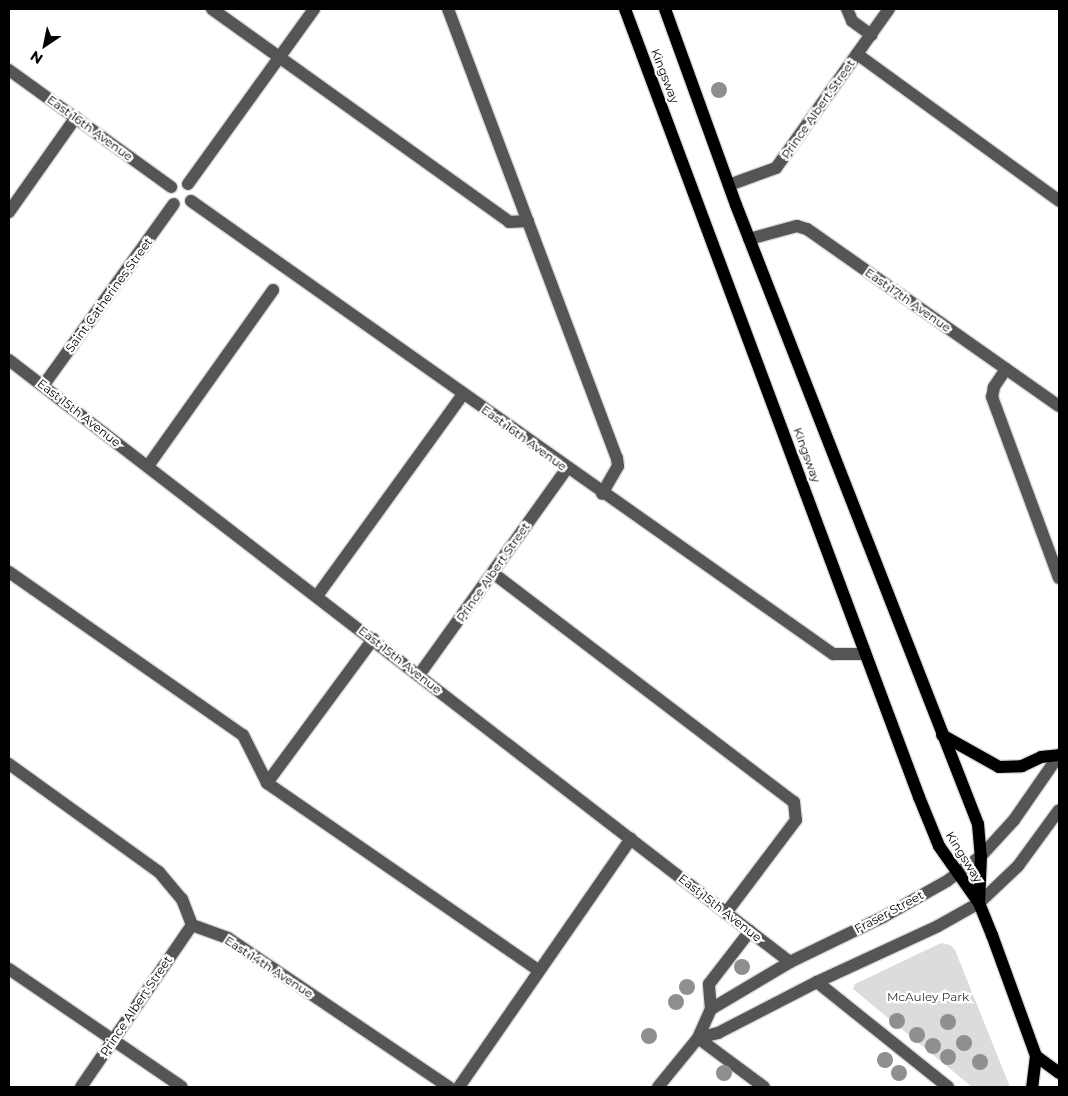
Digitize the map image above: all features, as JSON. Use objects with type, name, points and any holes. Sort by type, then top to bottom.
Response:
[{"type":"main road","name":"Kingsway","points":[[625,9],[938,846],[956,875],[979,903],[1036,1056],[1032,1087]]},
{"type":"main road","name":"Kingsway","points":[[665,9],[749,239],[978,824],[981,856],[979,903]]},
{"type":"main road","points":[[942,734],[999,767],[1022,766],[1042,757],[1059,755]]},
{"type":"main road","points":[[1036,1056],[1059,1074]]},
{"type":"street","points":[[212,9],[509,222],[528,221]]},
{"type":"street","points":[[188,184],[314,9]]},
{"type":"street","points":[[448,9],[617,458],[615,473],[602,494]]},
{"type":"street","points":[[847,9],[852,21],[871,34]]},
{"type":"street","name":"Prince Albert Street","points":[[729,185],[776,168],[889,9]]},
{"type":"street","points":[[857,54],[1059,201]]},
{"type":"street","name":"East 16th Avenue","points":[[9,70],[171,187]]},
{"type":"street","points":[[9,212],[76,117]]},
{"type":"street","points":[[181,182],[188,184],[193,190],[191,201],[185,206],[174,204],[170,198],[171,187],[181,182]]},
{"type":"street","name":"East 16th Avenue","points":[[191,201],[602,494],[832,654],[865,654]]},
{"type":"street","name":"Saint Catherines Street","points":[[43,386],[174,204]]},
{"type":"street","name":"East 17th Avenue","points":[[749,239],[797,226],[807,229],[1059,406]]},
{"type":"street","points":[[148,466],[274,290]]},
{"type":"street","name":"East 15th Avenue","points":[[9,361],[420,675],[790,962]]},
{"type":"street","points":[[1006,369],[994,387],[992,397],[1059,578]]},
{"type":"street","points":[[317,596],[463,394]]},
{"type":"street","name":"Prince Albert Street","points":[[420,675],[566,468]]},
{"type":"street","points":[[9,572],[243,735],[267,783],[538,970]]},
{"type":"street","points":[[493,573],[794,802],[796,820],[726,913]]},
{"type":"street","points":[[267,783],[373,639]]},
{"type":"street","name":"Fraser Street","points":[[711,1008],[790,962],[883,917],[956,875],[981,856],[1014,820],[1059,755]]},
{"type":"street","points":[[9,764],[159,872],[182,899],[192,925]]},
{"type":"street","points":[[698,1038],[718,1033],[817,982],[938,926],[979,903],[1018,866],[1058,815]]},
{"type":"street","points":[[460,1087],[538,970],[631,838]]},
{"type":"street","name":"Prince Albert Street","points":[[81,1087],[192,925]]},
{"type":"street","name":"East 14th Avenue","points":[[192,925],[228,938],[449,1087]]},
{"type":"street","points":[[658,1087],[698,1038],[711,1008],[709,984],[750,931]]},
{"type":"street","points":[[9,969],[182,1087]]},
{"type":"street","points":[[817,982],[948,1087]]},
{"type":"street","points":[[698,1038],[764,1087]]},
{"type":"green space","name":"McAuley Park","points":[[941,943],[950,945],[955,950],[1010,1087],[972,1087],[853,989],[855,984]]}]
